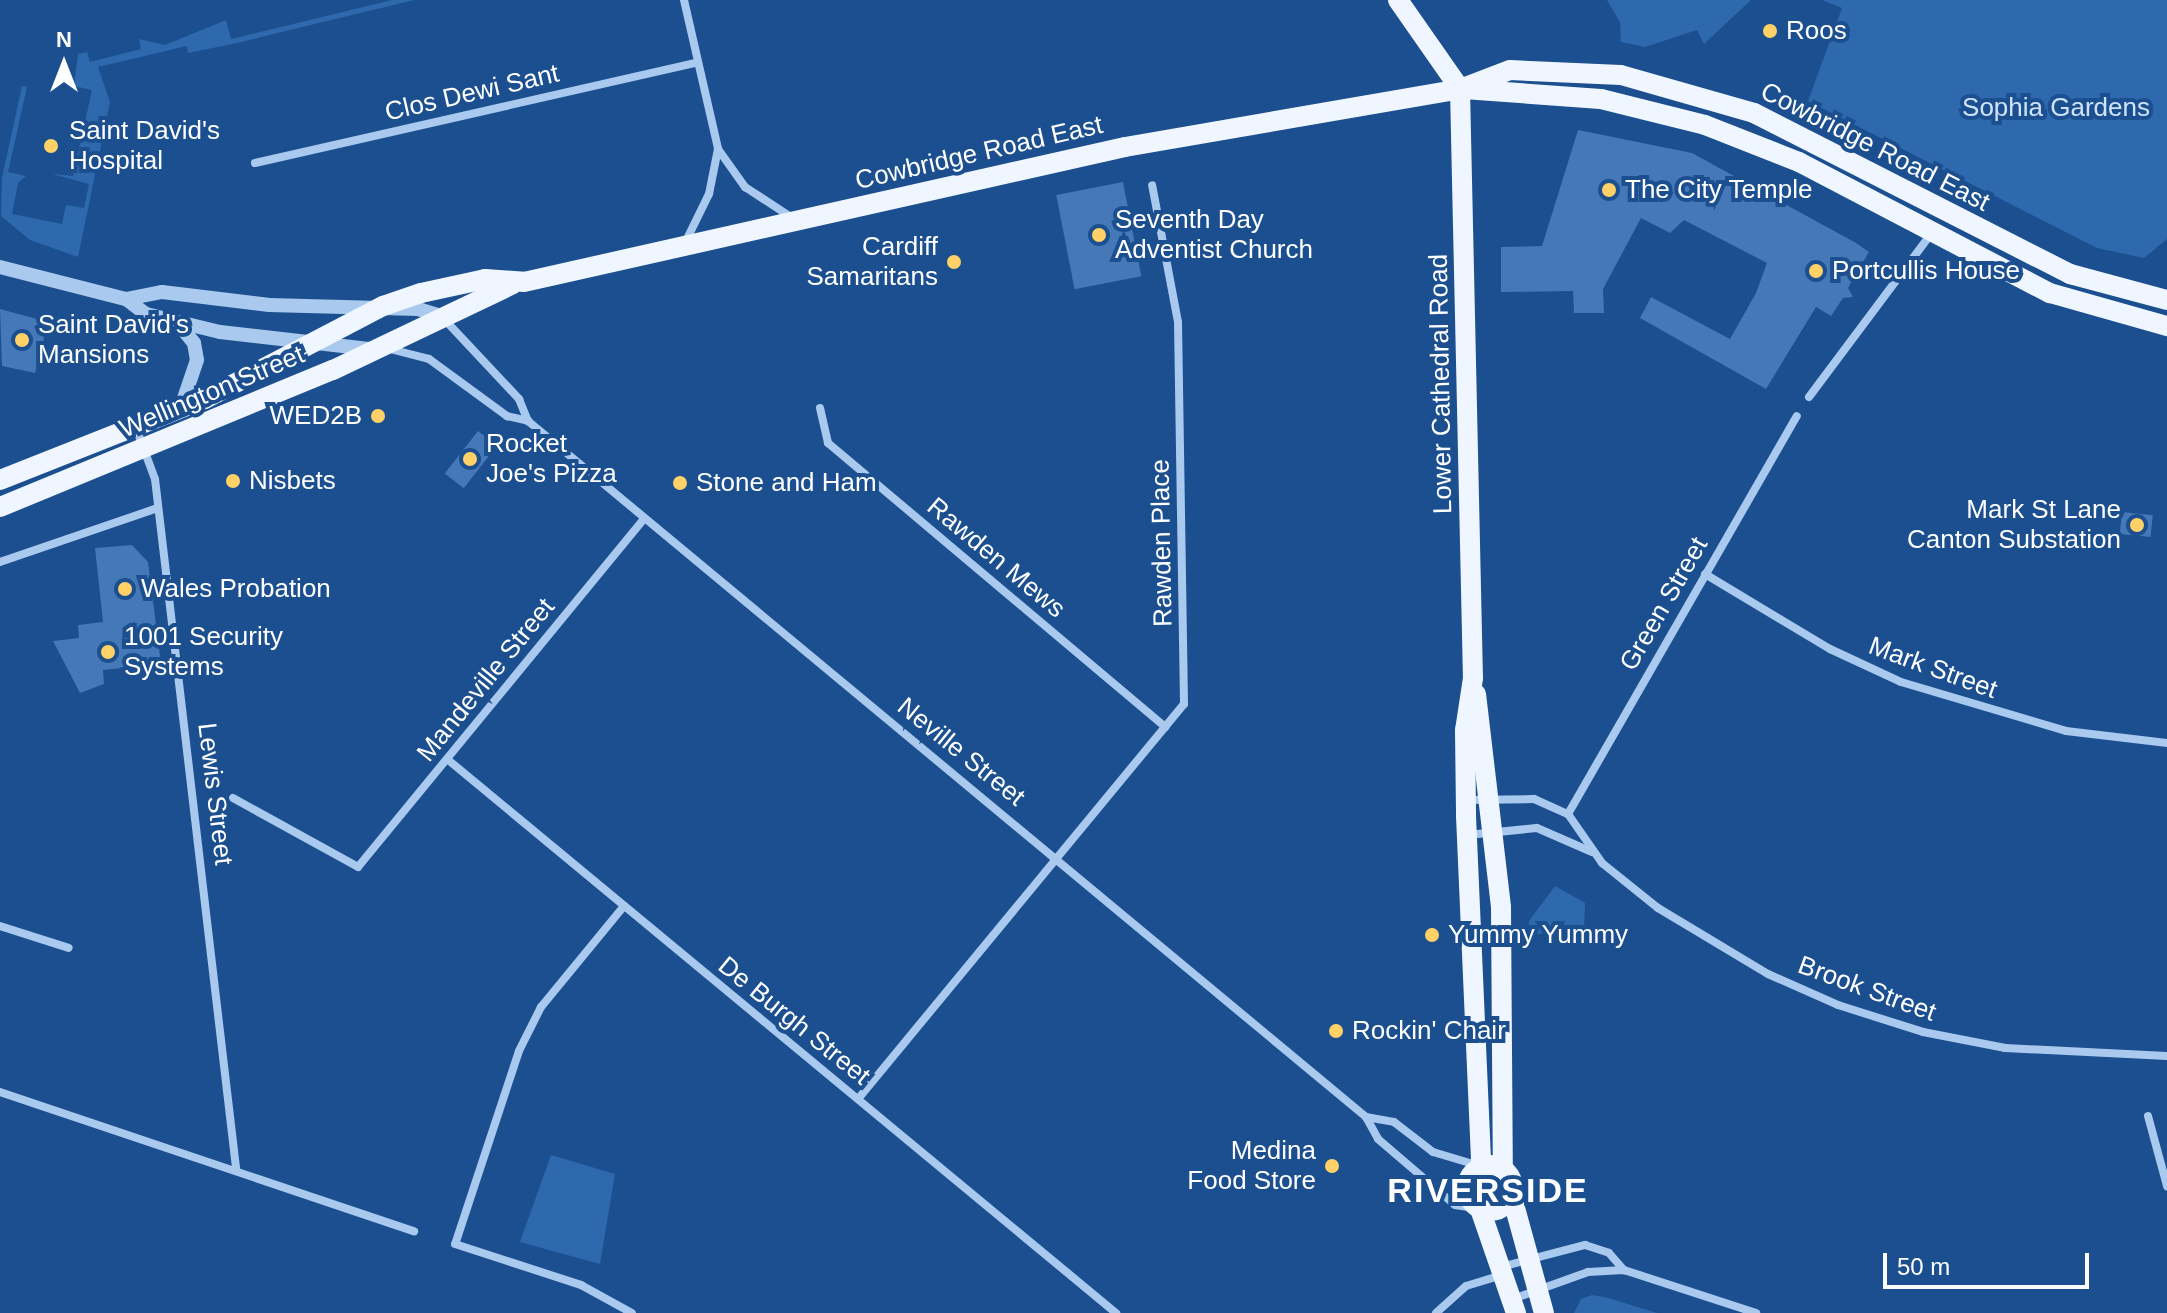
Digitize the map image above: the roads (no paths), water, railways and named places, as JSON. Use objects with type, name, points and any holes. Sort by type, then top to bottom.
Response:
[{"type":"main road","points":[[1398,0],[1460,89]]},
{"type":"main road","name":"Cowbridge Road East","points":[[441,316],[513,284],[796,220],[1143,143],[1460,89],[1510,70],[1549,68],[1589,70],[1686,90],[1803,135],[2070,274],[2167,300]]},
{"type":"main road","name":"Cowbridge Road East","points":[[1460,89],[1601,99],[1705,125],[1799,162],[2050,293],[2167,326]]},
{"type":"main road","name":"Lower Cathedral Road","points":[[1460,89],[1473,678],[1466,800],[1481,1166]]},
{"type":"main road","name":"Cowbridge Road East","points":[[383,306],[485,279],[513,284]]},
{"type":"main road","name":"Wellington Street","points":[[0,480],[179,410],[383,306]]},
{"type":"main road","name":"Wellington Street","points":[[0,507],[146,450],[441,316]]},
{"type":"main road","name":"Lower Cathedral Road","points":[[1473,678],[1494,834],[1503,1168]]},
{"type":"main road","points":[[1513,1306],[1480,1209],[1467,1183],[1481,1166],[1503,1168],[1513,1181],[1512,1197],[1544,1313]]},
{"type":"main road","points":[[1480,1209],[1496,1211],[1512,1197]]},
{"type":"street","points":[[684,0],[718,149],[745,187],[796,220]]},
{"type":"street","name":"Clos Dewi Sant","points":[[255,163],[698,62]]},
{"type":"street","points":[[683,246],[709,194],[718,149]]},
{"type":"street","name":"Rawden Place","points":[[858,1099],[1184,704],[1178,322],[1152,185]]},
{"type":"street","points":[[1809,397],[1932,232]]},
{"type":"street","name":"Cowbridge Road East","points":[[0,267],[126,299],[146,314],[177,322],[309,346],[372,349]]},
{"type":"street","name":"Cowbridge Road East","points":[[126,299],[162,292],[290,306],[383,306],[441,316]]},
{"type":"street","name":"Neville Street","points":[[441,316],[501,377],[528,421],[1366,1117],[1378,1139],[1455,1205],[1480,1209]]},
{"type":"street","points":[[177,322],[194,343],[197,360],[179,410]]},
{"type":"street","name":"Neville Street","points":[[372,349],[407,350],[429,359],[507,416],[528,421]]},
{"type":"street","name":"Rawden Mews","points":[[820,408],[828,443],[1165,727]]},
{"type":"street","name":"Green Street","points":[[1568,814],[1797,416]]},
{"type":"street","name":"Lewis Street","points":[[136,428],[146,450],[158,508],[236,1168]]},
{"type":"street","points":[[0,562],[158,508]]},
{"type":"street","name":"Mandeville Street","points":[[233,798],[358,867],[644,519]]},
{"type":"street","name":"Mark Street","points":[[1705,574],[1830,649],[1901,682],[2066,731],[2167,743]]},
{"type":"street","name":"De Burgh Street","points":[[447,759],[1116,1313]]},
{"type":"street","points":[[1466,800],[1491,797],[1534,799],[1568,814]]},
{"type":"street","name":"Brook Street","points":[[1568,814],[1592,852]]},
{"type":"street","name":"Brook Street","points":[[1467,835],[1537,828],[1592,852],[1689,929],[1798,988],[1880,1020],[2020,1050],[2167,1056]]},
{"type":"street","points":[[624,906],[541,1007],[519,1051],[455,1244],[615,1301],[632,1313]]},
{"type":"street","points":[[0,926],[69,948]]},
{"type":"street","points":[[0,1092],[236,1168],[414,1231]]},
{"type":"street","points":[[2148,1116],[2167,1186]]},
{"type":"street","name":"Neville Street","points":[[1366,1117],[1394,1122],[1433,1152],[1481,1166]]},
{"type":"street","points":[[1436,1313],[1454,1294],[1529,1258],[1585,1245],[1609,1253],[1624,1270]]},
{"type":"street","points":[[1513,1306],[1538,1291],[1588,1272],[1624,1270],[1756,1313]]},
{"type":"street","points":[[611,1313],[615,1301]]},
{"type":"place","name":"Roos","points":[[1770,31]]},
{"type":"place","name":"Saint David's Hospital","points":[[51,146]]},
{"type":"place","name":"The City Temple","points":[[1609,190]]},
{"type":"place","name":"Seventh Day Adventist Church","points":[[1099,235]]},
{"type":"place","name":"Cardiff Samaritans","points":[[954,262]]},
{"type":"place","name":"Portcullis House","points":[[1816,271]]},
{"type":"place","name":"Saint David's Mansions","points":[[22,340]]},
{"type":"place","name":"WED2B","points":[[378,416]]},
{"type":"place","name":"Rocket Joe's Pizza","points":[[470,459]]},
{"type":"place","name":"Nisbets","points":[[233,481]]},
{"type":"place","name":"Stone and Ham","points":[[680,483]]},
{"type":"place","name":"Mark St Lane Canton Substation","points":[[2137,525]]},
{"type":"place","name":"Wales Probation","points":[[125,589]]},
{"type":"place","name":"1001 Security Systems","points":[[108,652]]},
{"type":"place","name":"Yummy Yummy","points":[[1432,935]]},
{"type":"place","name":"Rockin' Chair","points":[[1336,1031]]},
{"type":"place","name":"Medina Food Store","points":[[1332,1166]]},
{"type":"district","name":"RIVERSIDE","points":[[1488,1191]]},
{"type":"park label","name":"Sophia Gardens","points":[[2056,108]]}]
